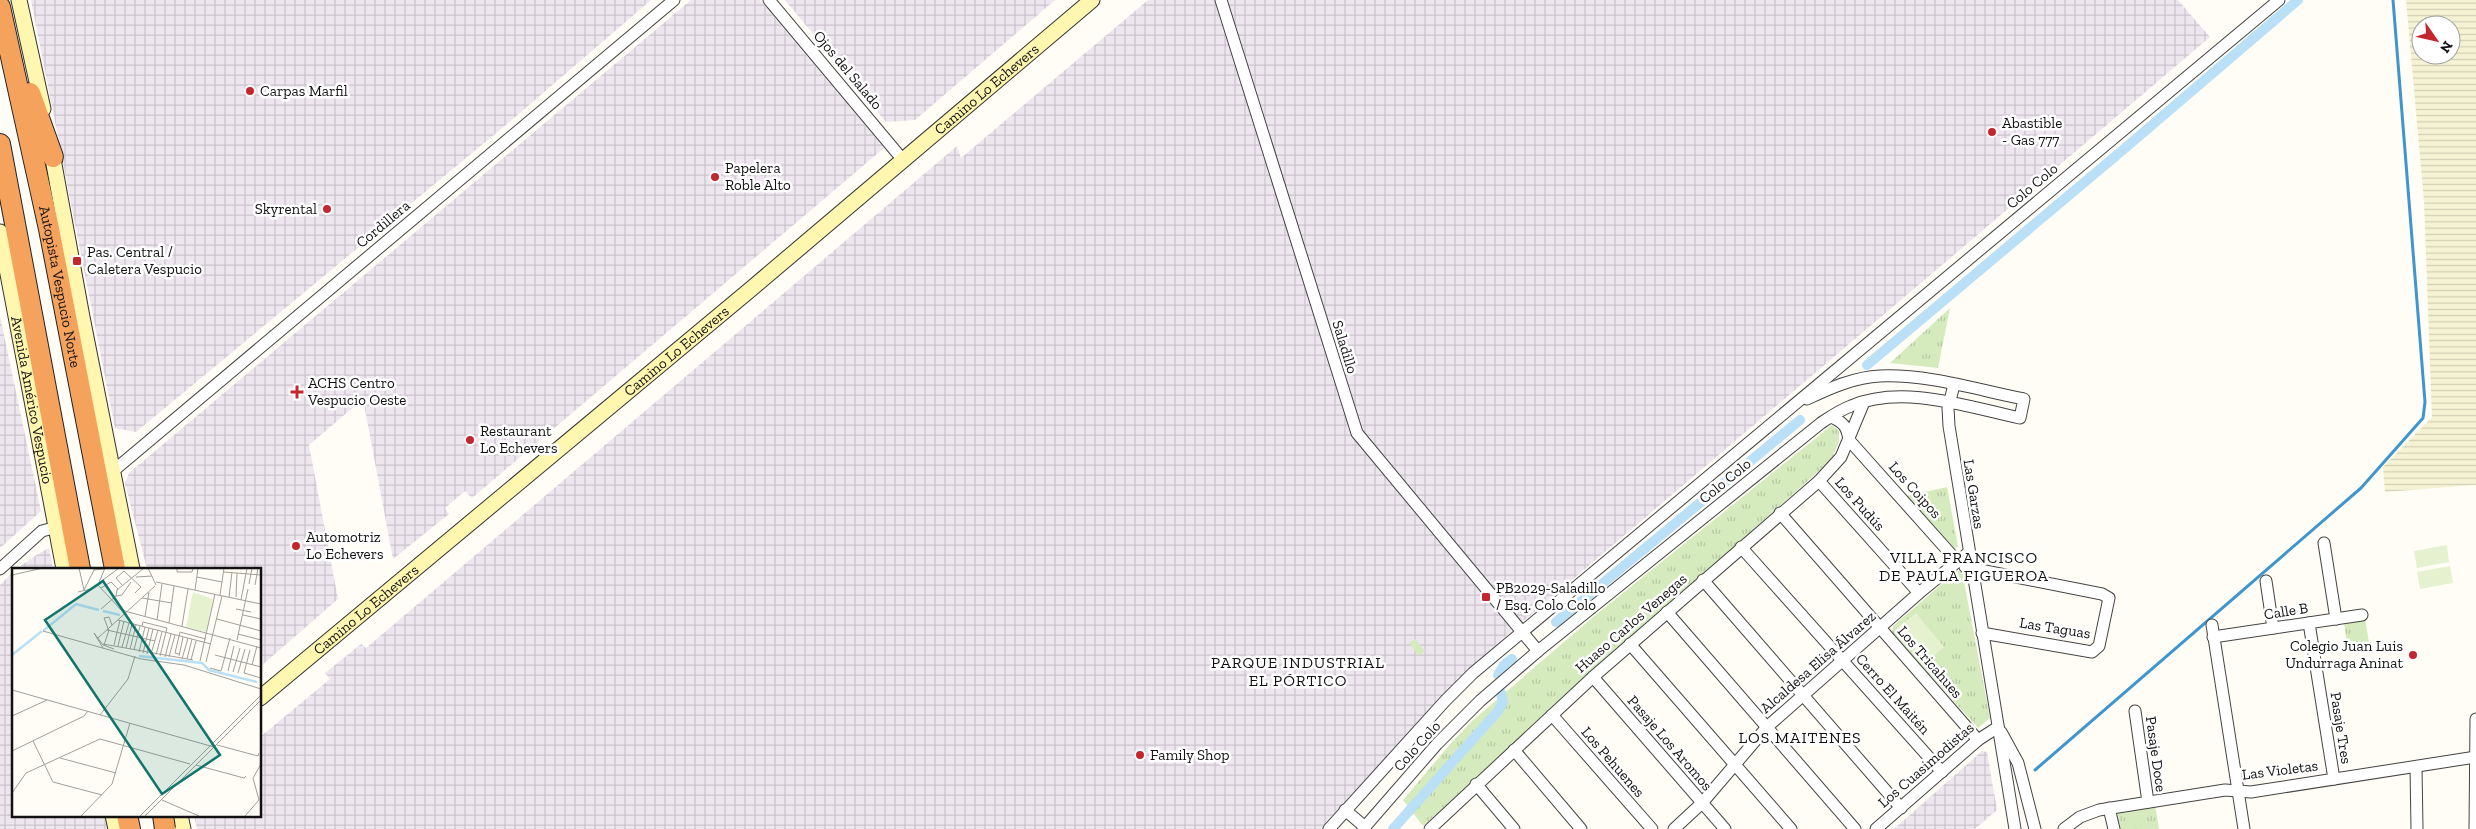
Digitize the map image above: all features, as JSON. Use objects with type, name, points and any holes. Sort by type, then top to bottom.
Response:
[{"type":"highway","name":"Autopista Vespucio Norte","points":[[0,7],[49,228],[115,568]]},
{"type":"highway","points":[[5,29],[53,157]]},
{"type":"highway","points":[[0,144],[80,568]]},
{"type":"highway","points":[[163,816],[165,829]]},
{"type":"main road","points":[[19,0],[53,157],[132,568]]},
{"type":"main road","name":"Camino Lo Echevers","points":[[261,697],[1092,0]]},
{"type":"main road","name":"Avenida Américo Vespucio","points":[[0,232],[64,568]]},
{"type":"main road","points":[[152,829],[168,816]]},
{"type":"main road","points":[[180,816],[183,829]]},
{"type":"street","name":"Cordillera","points":[[112,472],[674,0]]},
{"type":"street","name":"Ojos del Salado","points":[[769,0],[903,160]]},
{"type":"street","name":"Saladillo","points":[[1221,0],[1357,433],[1538,651]]},
{"type":"street","name":"Colo Colo","points":[[1333,828],[1345,810],[1461,684],[1521,631],[2279,0]]},
{"type":"street","points":[[1850,357],[1853,368],[1863,379]]},
{"type":"street","name":"Colo Colo","points":[[1345,810],[1364,828],[1437,744],[1480,701],[1538,651],[1831,417],[1852,405],[1908,397],[2020,418],[2024,399],[1903,376],[1878,376],[1828,388],[1788,408]]},
{"type":"street","name":"Las Garzas","points":[[1954,385],[1948,403],[1949,426],[1970,566],[2015,829]]},
{"type":"street","name":"Huaso Carlos Venegas","points":[[1437,826],[1476,784],[1593,676],[1818,481],[1841,457],[1864,402]]},
{"type":"street","points":[[1831,417],[1841,421],[1847,428],[1849,440]]},
{"type":"street","name":"Los Coipos","points":[[1849,440],[1953,565]]},
{"type":"street","name":"Los Pudús","points":[[1818,481],[1919,593]]},
{"type":"street","name":"Los Tricahues","points":[[1780,513],[1978,740]]},
{"type":"street","points":[[0,569],[42,531],[56,527]]},
{"type":"street","points":[[2324,543],[2336,619]]},
{"type":"street","name":"Cerro El Maitén","points":[[1741,547],[1942,772]]},
{"type":"street","name":"Alcaldesa Elisa Álvarez","points":[[1674,829],[1702,803],[1767,727],[1968,552]]},
{"type":"street","points":[[1953,565],[1970,566]]},
{"type":"street","name":"Las Taguas","points":[[1970,566],[2106,595],[2109,602],[2099,646],[2092,652],[1982,633]]},
{"type":"street","points":[[1703,580],[1804,694],[1901,808]]},
{"type":"street","points":[[2266,581],[2274,628]]},
{"type":"street","points":[[1667,612],[1855,829]]},
{"type":"street","name":"Calle B","points":[[2238,791],[2212,631],[2274,628],[2362,615]]},
{"type":"street","name":"Pasaje Tres","points":[[2309,622],[2334,779]]},
{"type":"street","points":[[1630,644],[1791,829]]},
{"type":"street","name":"Pasaje Los Aromos","points":[[1593,676],[1725,829]]},
{"type":"street","name":"Pasaje Doce","points":[[2135,711],[2148,802]]},
{"type":"street","name":"Los Pehuenes","points":[[1552,714],[1652,829]]},
{"type":"street","points":[[2476,719],[2476,829]]},
{"type":"street","name":"Las Garzas","points":[[1998,726],[2018,763],[2035,829]]},
{"type":"street","name":"Los Cuasimodistas","points":[[1876,829],[1978,740],[1998,726]]},
{"type":"street","points":[[1514,750],[1581,829]]},
{"type":"street","name":"Las Violetas","points":[[2064,829],[2086,813],[2110,808],[2225,790],[2251,792],[2476,757]]},
{"type":"street","points":[[2416,767],[2417,829]]},
{"type":"street","points":[[1476,784],[1514,829]]},
{"type":"street","points":[[2238,791],[2244,829]]},
{"type":"street","points":[[2110,808],[2114,829]]},
{"type":"shaded area","points":[[31,0],[651,0],[507,124],[136,432],[115,428]]},
{"type":"shaded area","points":[[691,0],[760,0],[884,148],[472,498],[465,491],[445,508],[449,514],[393,559],[363,399],[309,445],[338,599],[261,666],[261,568],[147,568],[125,483],[129,473]]},
{"type":"shaded area","points":[[785,0],[1055,0],[915,120],[886,122]]},
{"type":"shaded area","points":[[1148,0],[2178,0],[2210,37],[1506,636],[1330,829],[197,829],[194,816],[261,816],[261,736],[330,679],[325,673],[361,644],[366,648],[957,146],[961,158]]},
{"type":"shaded area","points":[[2406,0],[2476,0],[2476,485],[2385,492],[2383,467],[2432,417],[2424,201],[2412,65],[2461,65],[2461,15],[2411,15],[2411,56]]},
{"type":"shaded area","points":[[0,316],[41,511],[0,548]]},
{"type":"shaded area","points":[[49,548],[53,568],[17,568]]},
{"type":"shaded area","points":[[12,573],[12,816],[105,816],[108,829],[0,829],[0,585]]},
{"type":"shaded area","points":[[1982,751],[1987,752],[1997,810],[1975,829],[1894,829]]},
{"type":"green space","points":[[1950,308],[1938,368],[1890,363]]},
{"type":"green space","points":[[1832,425],[1839,431],[1839,442],[1831,460],[1423,826],[1403,800],[1472,721],[1592,618]]},
{"type":"green space","points":[[1947,487],[1958,546],[1955,549],[1907,496]]},
{"type":"green space","points":[[2447,545],[2449,562],[2417,568],[2414,551]]},
{"type":"green space","points":[[2450,566],[2453,583],[2420,589],[2417,572]]},
{"type":"green space","points":[[1957,571],[1962,571],[1990,718],[1978,728],[1892,633],[1893,626]]},
{"type":"green space","points":[[1916,613],[1944,647],[1926,662],[1897,628]]},
{"type":"green space","points":[[2365,618],[2370,649],[2348,652],[2344,622]]},
{"type":"green space","points":[[1415,639],[1425,651],[1419,656],[1409,643]]},
{"type":"green space","points":[[2155,805],[2159,829],[2120,829],[2117,810]]},
{"type":"waterway","points":[[1867,365],[2298,0]]},
{"type":"waterway","points":[[2035,770],[2361,488],[2423,418],[2425,402],[2393,0]]},
{"type":"waterway","points":[[1556,622],[1800,420]]},
{"type":"waterway","points":[[1498,675],[1504,665],[1512,659]]},
{"type":"waterway","points":[[1393,829],[1498,711],[1503,702],[1501,693]]},
{"type":"place","name":"Carpas Marfil","points":[[250,91]]},
{"type":"place","name":"Abastible - Gas 777","points":[[1992,132]]},
{"type":"place","name":"Papelera Roble Alto","points":[[715,177]]},
{"type":"place","name":"Skyrental","points":[[327,209]]},
{"type":"place","name":"Pas. Central / Caletera Vespucio","points":[[77,261]]},
{"type":"place","name":"ACHS Centro Vespucio Oeste","points":[[297,392]]},
{"type":"place","name":"Restaurant Lo Echevers","points":[[470,440]]},
{"type":"place","name":"Automotriz Lo Echevers","points":[[296,546]]},
{"type":"place","name":"PB2029-Saladillo / Esq. Colo Colo","points":[[1486,597]]},
{"type":"place","name":"Colegio Juan Luis Undurraga Aninat","points":[[2413,655]]},
{"type":"place","name":"Family Shop","points":[[1140,755]]},
{"type":"district","name":"VILLA FRANCISCO DE PAULA FIGUEROA","points":[[1964,566]]},
{"type":"district","name":"PARQUE INDUSTRIAL EL PÓRTICO","points":[[1298,671]]},
{"type":"district","name":"LOS MAITENES","points":[[1800,737]]}]
